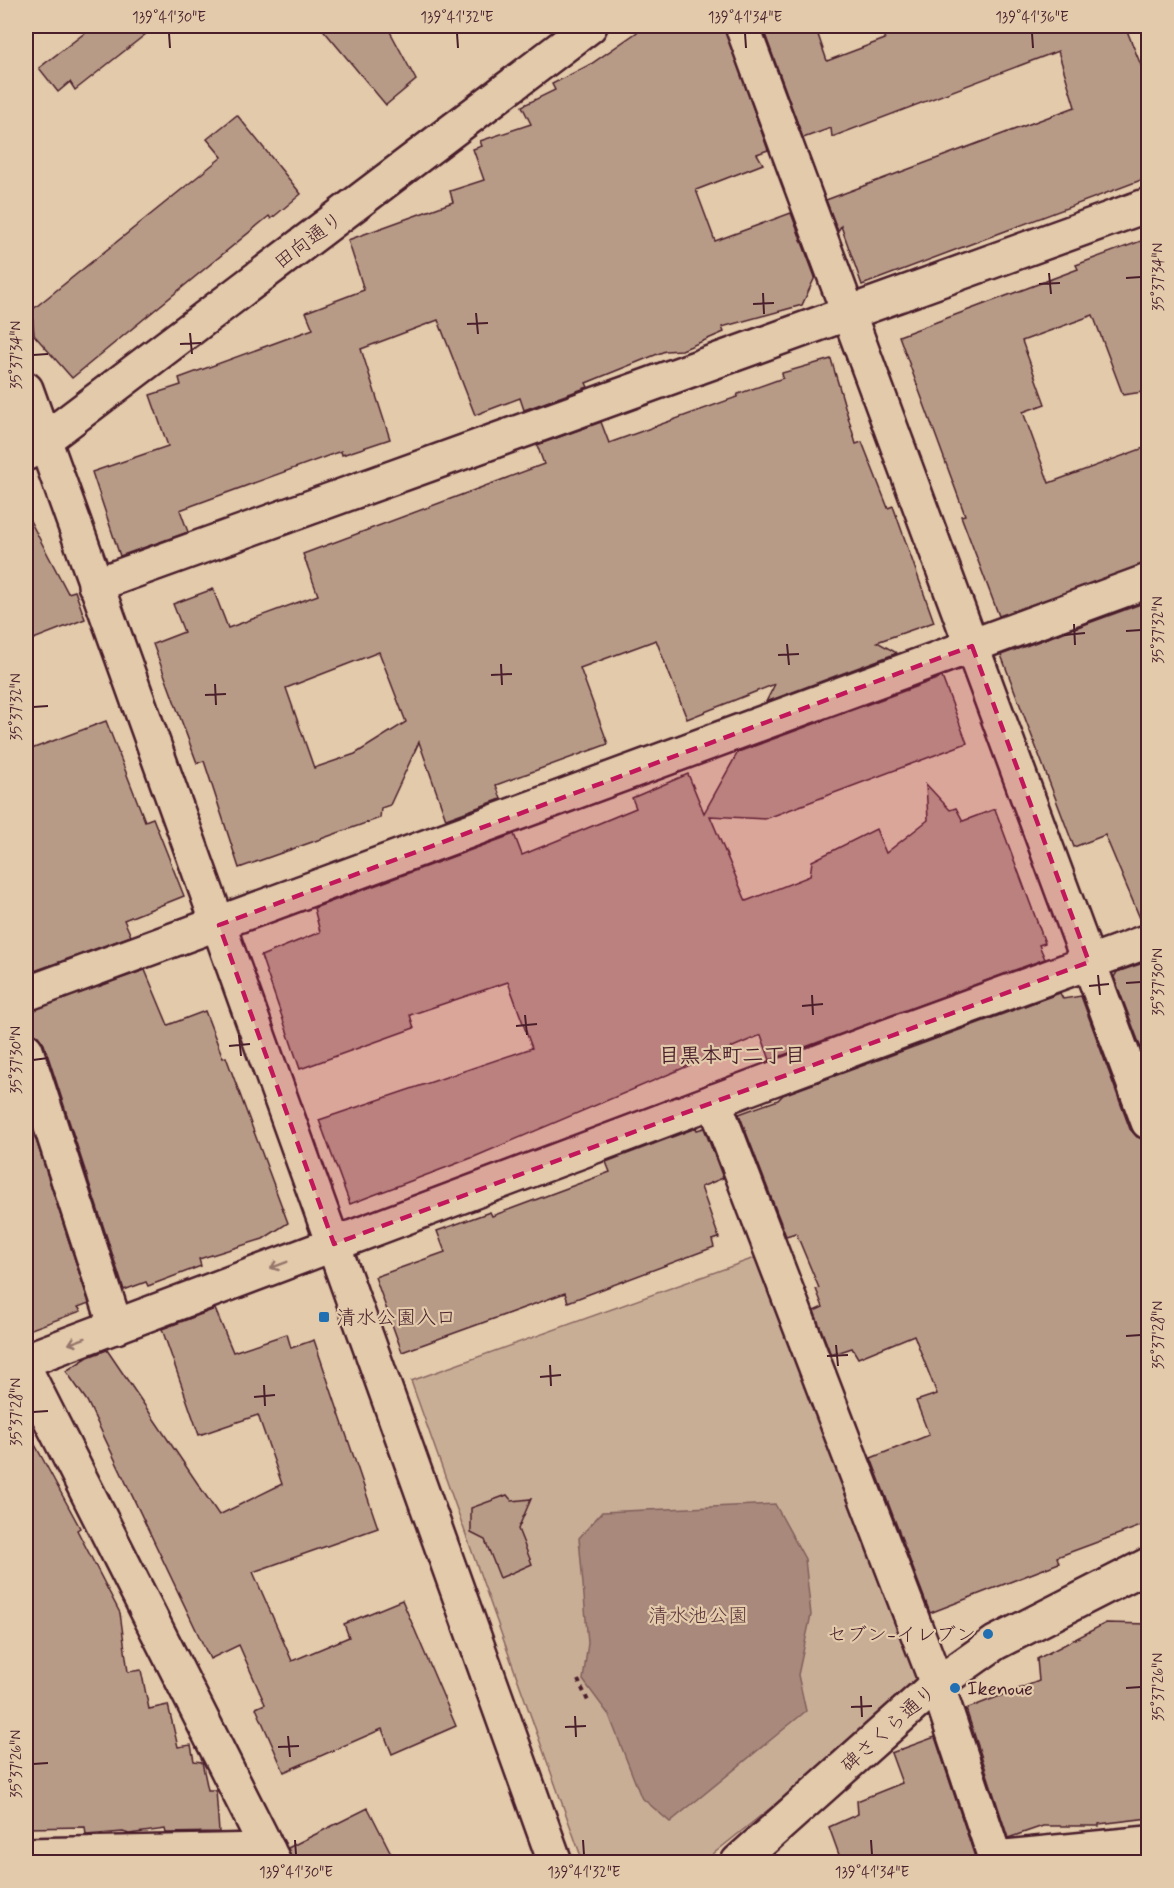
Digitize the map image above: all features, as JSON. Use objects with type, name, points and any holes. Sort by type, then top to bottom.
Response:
[{"type":"street","name":"田向通り","points":[[34,447],[590,26]]},
{"type":"street","points":[[742,26],[1149,1122]]},
{"type":"street","points":[[95,585],[1149,205]]},
{"type":"street","points":[[26,389],[34,447],[95,585],[555,1863]]},
{"type":"street","points":[[26,994],[219,925],[1149,581]]},
{"type":"street","points":[[26,1360],[714,1101],[1149,941]]},
{"type":"street","points":[[26,1050],[116,1327]]},
{"type":"street","points":[[714,1101],[937,1684],[995,1858],[1149,1843]]},
{"type":"street","points":[[26,1371],[271,1856],[26,1855]]},
{"type":"street","name":"碑さくら通り","points":[[738,1863],[937,1684],[995,1643],[1149,1565]]},
{"type":"path","points":[[578,1680],[588,1701]]},
{"type":"highlighted area","points":[[972,646],[1089,962],[334,1244],[219,925]]},
{"type":"green space","name":"清水池公園","points":[[763,1255],[929,1681],[703,1862],[583,1862],[411,1381]]},
{"type":"shaded area","points":[[775,1504],[805,1559],[811,1615],[798,1675],[806,1711],[670,1822],[641,1797],[609,1715],[583,1680],[588,1643],[579,1538],[602,1512]]},
{"type":"building","points":[[94,26],[156,26],[75,90],[70,82],[58,92],[39,68]]},
{"type":"building","points":[[320,26],[387,26],[416,80],[386,105]]},
{"type":"building","points":[[646,26],[724,26],[768,150],[757,154],[763,164],[696,190],[715,241],[791,213],[815,277],[802,305],[722,327],[724,332],[682,350],[665,351],[586,383],[588,387],[524,410],[520,398],[475,415],[438,320],[361,349],[390,439],[342,455],[341,451],[180,510],[188,532],[120,556],[92,472],[168,446],[150,395],[181,385],[179,378],[313,329],[306,312],[364,290],[348,240],[453,202],[450,191],[484,180],[473,149],[482,146],[480,141],[531,124],[522,106],[555,90],[552,84],[591,64]]},
{"type":"building","points":[[762,26],[815,26],[827,61],[885,39],[879,26],[1125,26],[1149,85],[1149,177],[862,285],[841,226],[838,231],[826,200],[1075,107],[1058,51],[832,137],[831,128],[803,138]]},
{"type":"building","points":[[237,115],[301,194],[271,219],[269,216],[72,378],[34,335],[32,310],[222,157],[207,139]]},
{"type":"building","points":[[1149,238],[1149,391],[1123,395],[1093,315],[1022,341],[1045,404],[1023,412],[1049,483],[1149,446],[1149,563],[999,616],[961,516],[965,515],[899,336],[1078,269],[1076,265]]},
{"type":"building","points":[[831,359],[856,444],[862,442],[888,508],[893,506],[934,622],[877,642],[897,653],[766,702],[775,684],[687,719],[656,640],[580,668],[608,744],[496,785],[501,799],[446,819],[419,742],[390,805],[381,808],[380,818],[239,868],[204,761],[197,763],[153,644],[184,632],[173,604],[213,589],[228,628],[318,595],[303,554],[544,464],[537,445],[601,422],[609,443],[737,397],[738,394],[783,378],[782,373]],"holes":[[[379,652],[406,722],[355,754],[314,768],[286,688]]]},
{"type":"building","points":[[26,513],[68,593],[75,591],[85,619],[26,642]]},
{"type":"building","points":[[1149,601],[1149,923],[1142,923],[1105,835],[1074,847],[1001,655]]},
{"type":"building","points":[[942,677],[967,743],[765,819],[710,816],[746,901],[810,876],[812,861],[876,829],[886,853],[928,820],[926,784],[950,810],[956,808],[963,821],[995,809],[1045,943],[1039,945],[1045,959],[770,1060],[761,1035],[474,1157],[350,1204],[319,1120],[532,1048],[508,982],[410,1015],[414,1028],[300,1069],[261,956],[320,932],[314,908],[514,834],[522,855],[636,808],[632,798],[688,774],[704,813],[738,752]]},
{"type":"building","points":[[106,721],[145,821],[153,818],[184,896],[124,920],[131,936],[26,974],[26,751]]},
{"type":"building","points":[[1149,961],[1149,1069],[1114,977],[1117,972]]},
{"type":"building","points":[[145,970],[168,1025],[205,1011],[223,1058],[226,1057],[288,1223],[263,1239],[199,1259],[201,1266],[148,1286],[146,1282],[124,1290],[44,1044],[38,1036],[26,1032],[26,1012]]},
{"type":"building","points":[[1060,993],[1063,999],[1081,996],[1130,1129],[1137,1137],[1149,1140],[1149,1523],[1057,1557],[1059,1563],[930,1613],[871,1458],[929,1435],[916,1401],[937,1394],[914,1335],[858,1358],[852,1348],[831,1355],[814,1311],[823,1307],[816,1289],[819,1288],[796,1233],[786,1236],[739,1114],[778,1100],[783,1095]]},
{"type":"building","points":[[26,1109],[89,1303],[78,1307],[81,1311],[26,1331]]},
{"type":"building","points":[[696,1128],[697,1130],[704,1128],[723,1178],[701,1187],[719,1238],[712,1240],[714,1247],[568,1302],[565,1293],[402,1352],[375,1277],[445,1252],[437,1231],[490,1212],[492,1216],[610,1172],[606,1162]]},
{"type":"building","points":[[215,1309],[233,1352],[287,1334],[291,1348],[314,1340],[378,1528],[253,1572],[292,1661],[349,1637],[344,1624],[402,1600],[456,1726],[392,1754],[382,1729],[284,1772],[256,1708],[265,1704],[239,1645],[210,1659],[87,1401],[66,1371],[88,1357],[107,1350],[219,1515],[282,1484],[258,1415],[199,1435],[162,1329]]},
{"type":"building","points":[[26,1428],[80,1528],[77,1530],[120,1613],[128,1672],[141,1670],[149,1709],[168,1705],[178,1747],[191,1745],[194,1761],[202,1762],[208,1790],[216,1790],[219,1832],[166,1833],[165,1829],[129,1834],[123,1832],[86,1835],[85,1827],[26,1828]]},
{"type":"building","points":[[507,1495],[512,1501],[531,1499],[518,1529],[532,1564],[500,1578],[485,1540],[471,1533],[471,1508]]},
{"type":"building","points":[[1106,1623],[1149,1624],[1149,1818],[1099,1824],[1099,1826],[1043,1826],[1008,1838],[966,1709],[1039,1681],[1037,1659]]},
{"type":"building","points":[[935,1737],[977,1863],[842,1863],[829,1827],[858,1814],[857,1801],[902,1783],[891,1753]]},
{"type":"building","points":[[368,1808],[396,1863],[293,1863],[288,1848]]},
{"type":"place","name":"清水公園入口","points":[[324,1317]]},
{"type":"place","name":"セブン-イレブン","points":[[988,1634]]},
{"type":"place","name":"Ikenoue","points":[[955,1688]]},
{"type":"district","name":"目黒本町二丁目","points":[[732,1055]]}]
